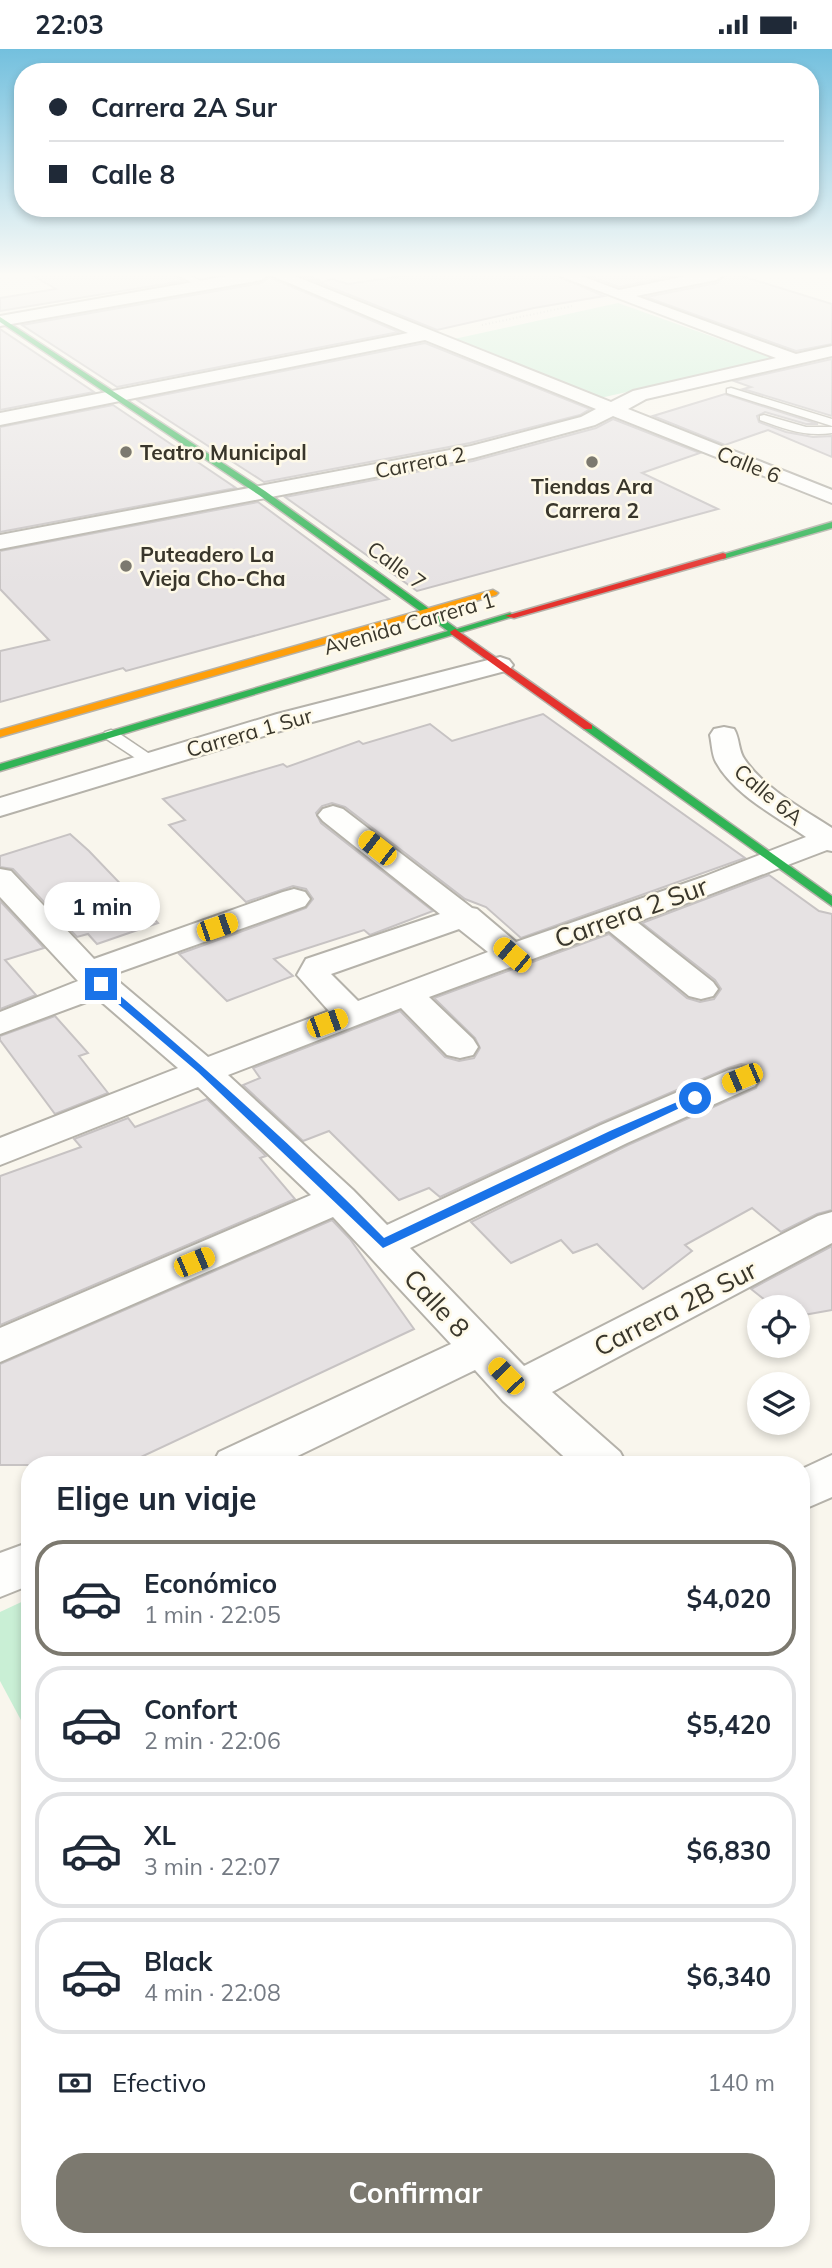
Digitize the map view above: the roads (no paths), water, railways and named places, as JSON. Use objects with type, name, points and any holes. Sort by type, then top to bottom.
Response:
[{"type":"street","name":"Calle 7","points":[[90,379],[262,493],[832,902]]},
{"type":"street","points":[[0,419],[205,379]]},
{"type":"street","name":"Calle 6","points":[[535,379],[832,498]]},
{"type":"street","name":"Carrera 2","points":[[0,542],[473,452],[588,421],[640,395],[727,379]]},
{"type":"street","points":[[806,506],[832,498]]},
{"type":"street","name":"Avenida Carrera 1","points":[[0,768],[453,632],[832,524]]},
{"type":"street","name":"Avenida Carrera 1","points":[[0,734],[504,590]]},
{"type":"street","name":"Carrera 1 Sur","points":[[0,807],[287,720],[500,665]]},
{"type":"street","name":"Calle 6A","points":[[724,735],[729,760],[755,788],[830,839]]},
{"type":"street","points":[[333,815],[466,916],[512,955]]},
{"type":"street","name":"Carrera 2 Sur","points":[[0,1152],[202,1070],[830,839]]},
{"type":"street","name":"Calle 8","points":[[0,878],[95,978],[202,1070],[339,1199],[519,1389],[594,1456]]},
{"type":"street","points":[[0,1024],[95,978],[294,899]]},
{"type":"street","points":[[352,1014],[314,975],[318,966],[466,916]]},
{"type":"street","points":[[613,918],[701,989]]},
{"type":"street","points":[[407,995],[460,1047]]},
{"type":"street","points":[[383,1244],[614,1134],[742,1078]]},
{"type":"street","points":[[0,1346],[339,1199]]},
{"type":"street","name":"Carrera 2B Sur","points":[[519,1389],[832,1226]]},
{"type":"street","points":[[254,1456],[480,1349]]},
{"type":"street","points":[[810,1486],[832,1474]]},
{"type":"street","points":[[0,1576],[21,1566]]},
{"type":"lane","points":[[731,391],[832,423]]},
{"type":"lane","points":[[757,415],[804,431],[818,433],[832,430]]},
{"type":"lane","points":[[111,735],[152,761]]},
{"type":"place","name":"Teatro Municipal","points":[[126,452]]},
{"type":"place","name":"Tiendas Ara Carrera 2","points":[[592,462]]},
{"type":"place","name":"Puteadero La Vieja Cho-Cha","points":[[126,566]]}]
